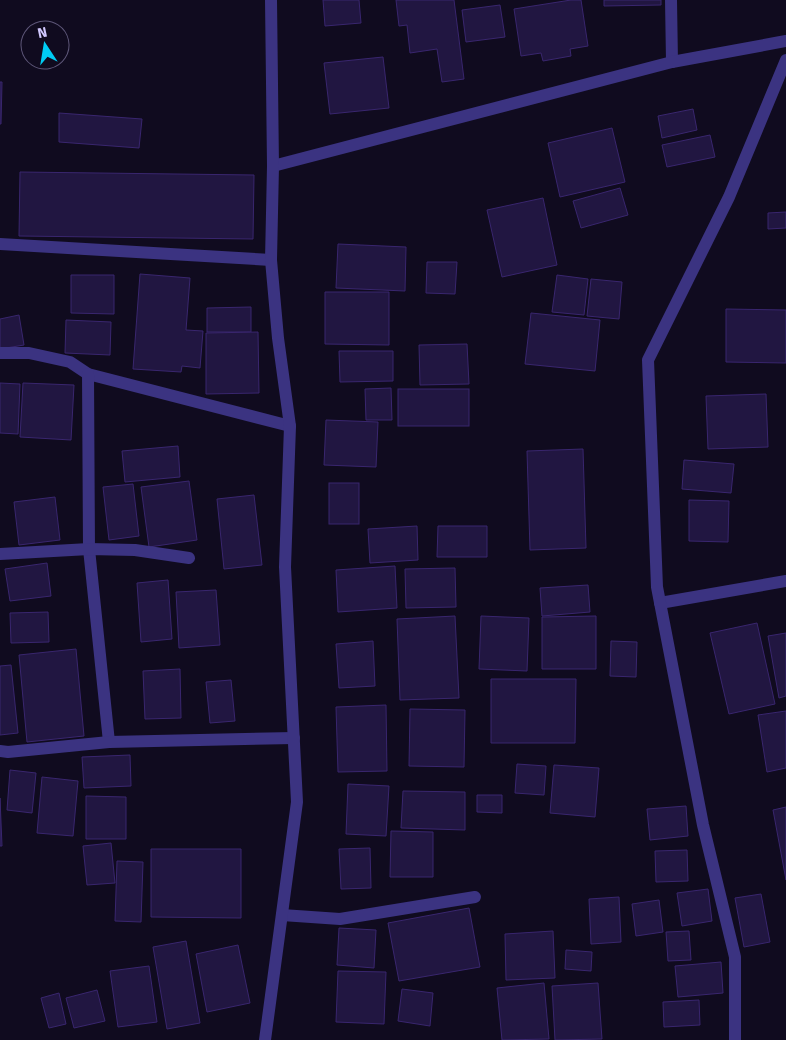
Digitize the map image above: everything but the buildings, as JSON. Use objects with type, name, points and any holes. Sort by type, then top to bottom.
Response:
[{"type":"street","points":[[265,1040],[297,802],[285,567],[290,426],[278,338],[271,260],[273,166],[271,0]]},
{"type":"street","points":[[670,0],[672,62]]},
{"type":"street","points":[[273,166],[672,62],[786,42]]},
{"type":"street","points":[[735,1040],[735,958],[703,825],[657,587],[648,360],[729,197],[786,60]]},
{"type":"street","points":[[0,244],[271,260]]},
{"type":"street","points":[[0,353],[29,353],[70,362],[88,374],[290,426]]},
{"type":"street","points":[[88,374],[89,549],[109,742]]},
{"type":"street","points":[[0,554],[89,549],[135,550],[189,558]]},
{"type":"street","points":[[660,603],[786,581]]},
{"type":"street","points":[[0,751],[8,752],[109,742],[294,738]]},
{"type":"street","points":[[282,915],[340,919],[475,898]]}]
